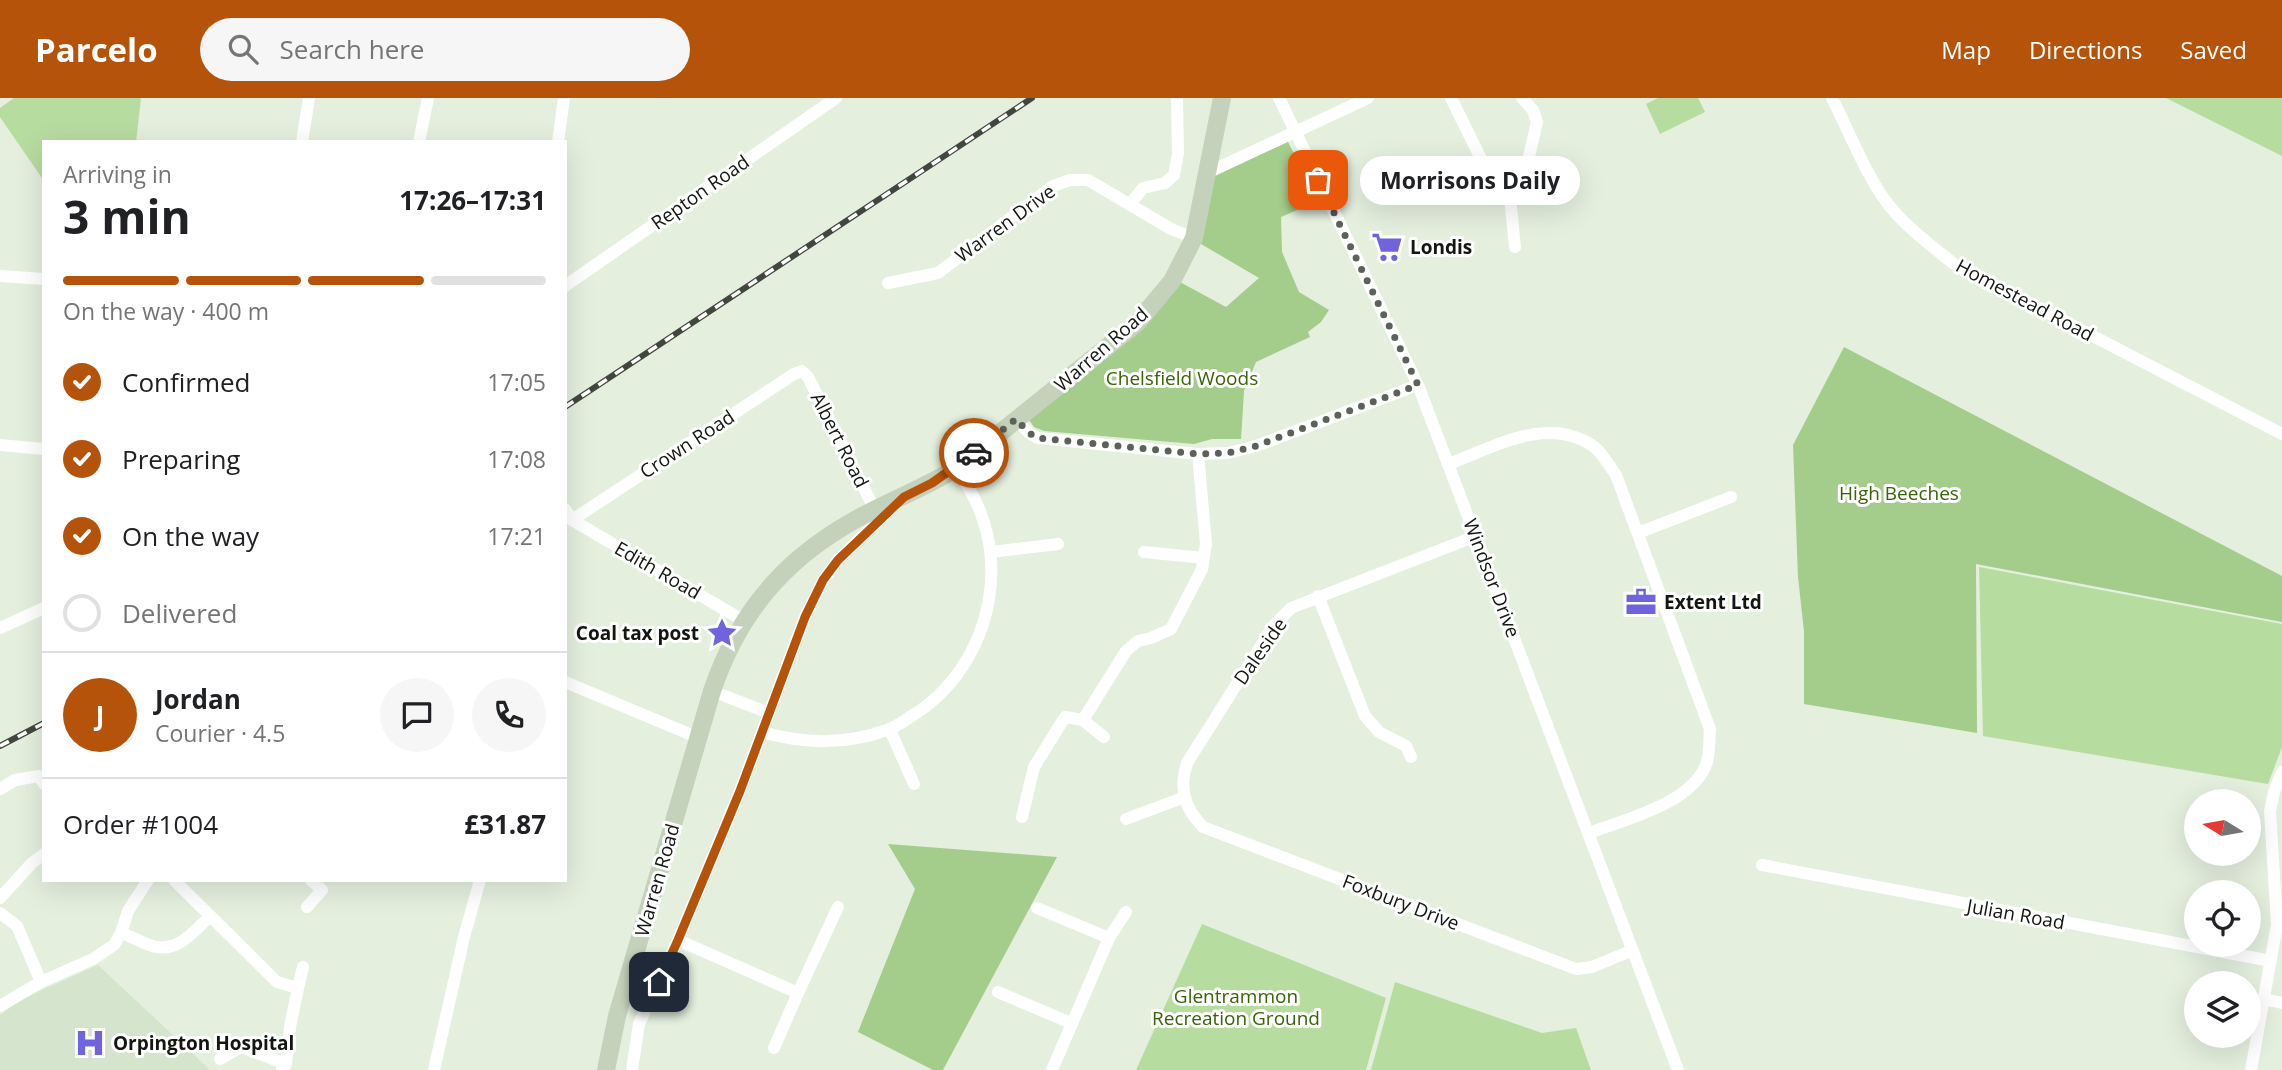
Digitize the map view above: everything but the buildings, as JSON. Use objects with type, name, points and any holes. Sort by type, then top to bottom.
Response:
[{"type":"street","points":[[302,140],[309,98]]},
{"type":"street","points":[[419,140],[428,98]]},
{"type":"street","points":[[558,140],[564,98]]},
{"type":"street","name":"Repton Road","points":[[567,285],[836,98]]},
{"type":"street","points":[[1130,204],[1143,188],[1165,183],[1174,175],[1178,154],[1177,98]]},
{"type":"street","name":"Warren Road","points":[[606,1070],[617,1016],[712,691],[723,658],[744,621],[773,582],[807,550],[875,510],[955,469],[1137,323],[1172,281],[1194,237],[1222,98]]},
{"type":"street","name":"Windsor Drive","points":[[1279,98],[1418,385],[1678,1070]]},
{"type":"street","points":[[1208,173],[1368,98]]},
{"type":"street","points":[[1451,98],[1497,191],[1510,197]]},
{"type":"street","points":[[1510,197],[1522,187],[1537,122],[1533,110],[1521,98]]},
{"type":"street","name":"Homestead Road","points":[[1832,98],[1891,208],[1954,264],[2282,434]]},
{"type":"street","name":"Warren Drive","points":[[888,283],[938,273],[1053,186],[1070,180],[1088,180],[1171,229],[1194,237]]},
{"type":"street","points":[[1510,197],[1515,247]]},
{"type":"street","points":[[0,276],[42,279]]},
{"type":"street","name":"Albert Road","points":[[802,371],[808,377],[875,510]]},
{"type":"street","name":"Crown Road","points":[[569,514],[802,371]]},
{"type":"street","points":[[1016,419],[1038,438],[1198,454],[1228,453],[1256,446],[1418,385]]},
{"type":"street","points":[[1449,464],[1533,432],[1565,433],[1594,446],[1616,475],[1710,729],[1707,763],[1691,786],[1668,803],[1589,833]]},
{"type":"street","points":[[0,445],[42,449]]},
{"type":"street","points":[[1083,720],[1126,651],[1138,641],[1171,629],[1202,569],[1206,544],[1198,454]]},
{"type":"street","points":[[762,732],[792,740],[820,743],[854,740],[890,730],[929,706],[957,677],[976,645],[987,614],[992,583],[991,552],[984,517],[968,484],[955,469]]},
{"type":"street","name":"Warren Road","points":[[632,1070],[639,1024],[678,940],[805,617],[823,580],[838,560],[904,497]]},
{"type":"street","points":[[1638,533],[1731,497]]},
{"type":"street","name":"Edith Road","points":[[569,514],[744,621]]},
{"type":"street","name":"Daleside","points":[[1185,797],[1182,782],[1187,763],[1274,625],[1291,608],[1476,536]]},
{"type":"street","points":[[991,552],[1058,544]]},
{"type":"street","points":[[1144,552],[1204,558]]},
{"type":"street","points":[[1318,596],[1365,716],[1378,732],[1406,746],[1411,757]]},
{"type":"street","points":[[0,628],[42,609]]},
{"type":"street","points":[[567,683],[699,738]]},
{"type":"street","points":[[712,691],[769,713]]},
{"type":"street","points":[[1027,812],[1034,767],[1065,717],[1083,720],[1104,737]]},
{"type":"street","points":[[890,730],[914,784]]},
{"type":"street","points":[[2251,1070],[2277,916],[2270,811],[2282,772]]},
{"type":"street","points":[[0,789],[15,780],[39,776],[42,781]]},
{"type":"street","points":[[1126,819],[1185,797]]},
{"type":"street","name":"Foxbury Drive","points":[[1185,797],[1191,814],[1203,827],[1576,969],[1592,967],[1633,950]]},
{"type":"street","points":[[0,898],[42,856]]},
{"type":"street","name":"Julian Road","points":[[1762,864],[2271,961]]},
{"type":"street","points":[[0,1006],[41,982],[93,959],[114,946],[128,911],[147,882]]},
{"type":"street","points":[[176,882],[277,982],[298,988]]},
{"type":"street","points":[[307,907],[322,890],[314,882]]},
{"type":"street","points":[[434,1070],[479,882]]},
{"type":"street","points":[[775,1048],[838,907]]},
{"type":"street","points":[[1037,908],[1109,938]]},
{"type":"street","points":[[1052,1070],[1109,938],[1126,912]]},
{"type":"street","points":[[0,913],[17,926],[41,982]]},
{"type":"street","points":[[121,933],[149,946],[167,948],[185,941],[209,917]]},
{"type":"street","points":[[678,940],[798,993]]},
{"type":"street","points":[[220,1059],[241,1047],[284,1067],[303,967]]},
{"type":"street","points":[[998,992],[1071,1023]]},
{"type":"street","points":[[2263,999],[2282,1003]]},
{"type":"shaded area","name":"Orpington Hospital","points":[[98,965],[210,1070],[0,1070],[0,1015],[22,999]]},
{"type":"green space","points":[[14,98],[141,98],[136,140],[42,140],[42,178],[0,117],[0,108]]},
{"type":"green space","points":[[1658,98],[1698,98],[1705,112],[1660,134],[1646,104]]},
{"type":"green space","points":[[2166,98],[2282,98],[2282,156]]},
{"type":"green space","name":"Chelsfield Woods","points":[[1287,140],[1318,201],[1281,217],[1282,252],[1299,292],[1329,310],[1321,322],[1308,332],[1310,337],[1256,362],[1244,391],[1241,439],[1212,439],[1194,444],[1044,431],[1034,427],[1027,417],[1178,281],[1226,307],[1259,278],[1201,244],[1213,175]]},
{"type":"green space","name":"High Beeches","points":[[1844,347],[2282,576],[2282,622],[1976,564],[1977,733],[1804,704],[1804,631],[1798,577],[1793,445]]},
{"type":"green space","points":[[1979,567],[2282,624],[2282,747],[2268,784],[1983,736]]},
{"type":"green space","points":[[888,844],[1057,857],[943,1070],[933,1070],[858,1032],[915,889]]},
{"type":"green space","name":"Glentrammon Recreation Ground","points":[[1202,924],[1386,998],[1366,1070],[1136,1070]]},
{"type":"green space","points":[[1395,982],[1542,1033],[1576,1028],[1591,1070],[1371,1070]]},
{"type":"railway","points":[[567,406],[1032,98]]},
{"type":"railway","points":[[0,746],[42,724]]},
{"type":"way so far","points":[[974,453],[1016,419],[1038,438],[1198,454],[1228,453],[1256,446],[1418,385],[1318,180]]},
{"type":"place","name":"Morrisons Daily","points":[[1318,180]]},
{"type":"place","name":"Londis","points":[[1387,247]]},
{"type":"place","name":"Extent Ltd","points":[[1641,602]]},
{"type":"place","name":"Coal tax post","points":[[722,633]]},
{"type":"place","name":"Orpington Hospital","points":[[90,1043]]},
{"type":"route","points":[[659,982],[740,791],[805,617],[823,580],[838,560],[904,497],[955,469],[974,453]]}]
